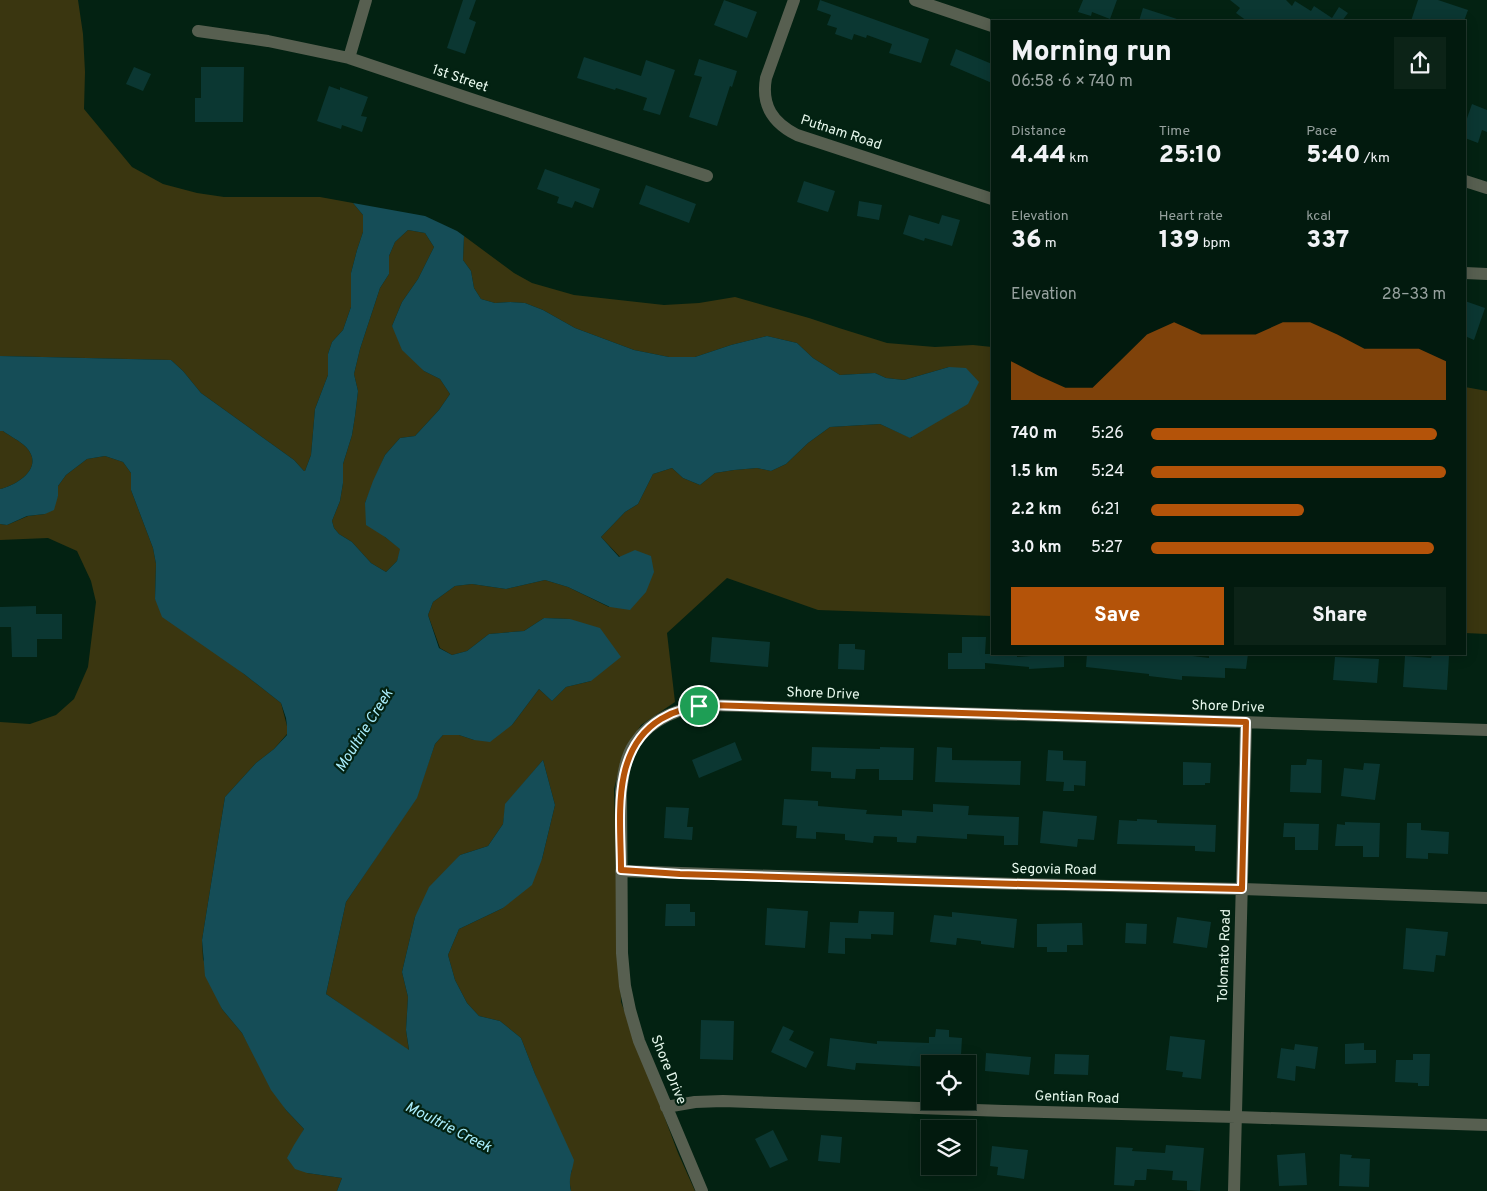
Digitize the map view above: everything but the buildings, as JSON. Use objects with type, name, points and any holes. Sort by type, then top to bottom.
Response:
[{"type":"street","points":[[349,58],[366,0]]},
{"type":"street","name":"Putnam Road","points":[[794,0],[766,78],[764,90],[765,101],[778,123],[797,135],[991,199]]},
{"type":"street","points":[[915,0],[991,26]]},
{"type":"street","name":"1st Street","points":[[198,31],[268,41],[349,58],[707,176]]},
{"type":"street","points":[[1466,181],[1487,188]]},
{"type":"street","points":[[1466,273],[1487,274]]},
{"type":"street","name":"Shore Drive","points":[[702,1191],[639,1041],[630,1010],[622,953],[621,792],[624,771],[634,744],[647,729],[663,718],[680,710],[709,705],[1487,730]]},
{"type":"street","name":"Tolomato Road","points":[[1234,1191],[1246,722]]},
{"type":"street","name":"Segovia Road","points":[[621,870],[680,874],[1242,889],[1487,898]]},
{"type":"street","name":"Gentian Road","points":[[666,1107],[695,1102],[723,1101],[1004,1112],[1487,1125]]},
{"type":"shaded area","points":[[0,0],[78,0],[83,34],[84,109],[132,167],[163,184],[197,193],[224,197],[320,197],[353,203],[363,215],[363,232],[351,273],[351,307],[343,330],[332,342],[328,354],[328,375],[315,409],[311,455],[305,471],[294,460],[201,393],[171,360],[0,356]]},
{"type":"shaded area","points":[[408,230],[425,233],[434,247],[418,279],[402,302],[392,326],[424,371],[440,379],[450,394],[439,410],[415,436],[400,438],[385,455],[365,503],[385,537],[401,549],[397,561],[386,572],[371,563],[352,542],[339,534],[334,528],[332,521],[340,501],[343,483],[343,464],[352,435],[358,391],[354,374],[360,349],[380,288],[389,274],[389,256],[395,242]]},
{"type":"shaded area","points":[[464,236],[514,273],[532,283],[574,295],[664,305],[699,303],[735,297],[887,343],[935,347],[973,345],[991,347],[991,616],[818,610],[727,578],[667,633],[675,702],[641,725],[623,754],[614,789],[621,1002],[678,1153],[695,1191],[571,1191],[569,1179],[572,1170],[521,1038],[500,1021],[479,1016],[467,1003],[455,980],[448,955],[459,929],[503,908],[542,859],[555,805],[543,760],[506,804],[503,824],[488,846],[460,855],[415,917],[402,972],[408,997],[406,1030],[409,1051],[326,994],[346,902],[416,798],[435,744],[443,735],[459,735],[474,740],[512,725],[539,689],[552,701],[566,687],[591,681],[570,619],[544,618],[524,631],[489,634],[467,651],[452,655],[440,648],[428,615],[433,602],[455,586],[472,584],[506,589],[545,580],[568,587],[609,607],[620,557],[601,537],[625,512],[638,504],[653,474],[672,468],[683,478],[700,485],[715,473],[757,468],[771,471],[786,464],[808,443],[830,427],[880,424],[911,438],[949,367],[904,380],[886,378],[875,373],[840,375],[813,358],[797,343],[767,336],[695,357],[669,357],[634,350],[575,328],[543,310],[525,303],[495,303],[481,299],[474,288],[471,271],[463,260]]},
{"type":"shaded area","points":[[1466,387],[1487,391],[1487,634],[1466,633]]},
{"type":"shaded area","points":[[0,431],[3,431],[26,447],[31,454],[32,461],[31,468],[27,474],[14,484],[0,489]]},
{"type":"shaded area","points":[[105,456],[123,462],[131,473],[131,490],[153,548],[156,564],[155,599],[281,703],[287,726],[287,734],[274,749],[256,763],[225,797],[202,940],[203,959],[222,1009],[242,1033],[286,1110],[304,1129],[302,1133],[307,1173],[342,1178],[337,1191],[0,1191],[0,722],[30,724],[56,715],[74,699],[88,667],[96,602],[91,581],[77,551],[48,538],[0,540],[0,524],[7,525],[28,516],[45,514],[58,496],[58,486],[66,475],[87,459]]},
{"type":"water","name":"Moultrie Creek","points":[[353,203],[425,216],[457,231],[464,236],[463,260],[471,271],[474,288],[481,299],[495,303],[525,303],[543,310],[575,328],[634,350],[669,357],[695,357],[767,336],[797,343],[813,358],[840,375],[875,373],[886,378],[904,380],[949,367],[966,368],[979,382],[968,404],[910,438],[880,424],[830,427],[808,443],[786,464],[771,471],[757,468],[715,473],[700,485],[683,478],[672,468],[653,474],[638,504],[625,512],[601,537],[619,557],[635,550],[651,556],[654,572],[646,592],[630,610],[610,607],[568,587],[545,580],[506,589],[472,584],[455,586],[433,602],[428,615],[439,648],[452,655],[467,651],[489,634],[524,631],[544,618],[570,619],[600,628],[621,657],[591,681],[566,687],[552,701],[539,689],[512,725],[490,742],[474,740],[459,735],[443,735],[435,744],[417,798],[346,902],[326,994],[409,1050],[406,1030],[408,997],[402,972],[415,917],[429,887],[460,855],[488,846],[503,824],[505,804],[543,760],[555,805],[542,859],[532,885],[503,908],[459,929],[448,955],[455,980],[467,1003],[479,1016],[500,1021],[521,1038],[535,1074],[574,1160],[570,1178],[571,1191],[337,1191],[342,1178],[307,1173],[295,1169],[287,1158],[304,1129],[271,1090],[242,1033],[222,1009],[205,976],[202,940],[225,797],[256,763],[274,749],[287,735],[286,718],[281,703],[244,674],[162,617],[155,599],[156,564],[153,548],[131,490],[131,473],[123,462],[105,456],[87,459],[66,475],[58,486],[58,496],[54,510],[45,514],[27,516],[7,525],[0,524],[0,489],[14,484],[27,474],[31,468],[32,461],[31,454],[26,447],[3,431],[0,431],[0,356],[171,360],[201,393],[294,460],[305,471],[311,455],[315,409],[328,375],[328,354],[332,342],[343,330],[351,307],[351,273],[363,232],[363,215]],"holes":[[[408,230],[425,233],[434,247],[418,279],[402,302],[392,326],[402,350],[424,371],[440,379],[450,394],[439,410],[415,436],[400,438],[385,455],[365,503],[366,525],[400,549],[397,561],[386,572],[371,563],[352,542],[339,534],[334,528],[332,521],[340,501],[343,483],[343,464],[352,435],[355,416],[358,391],[354,374],[380,288],[389,274],[389,256],[395,242]]]},
{"type":"route","points":[[699,706],[1246,722],[1242,889],[680,874],[621,870],[621,792],[624,771],[634,744],[647,729],[671,713],[699,706]]}]
